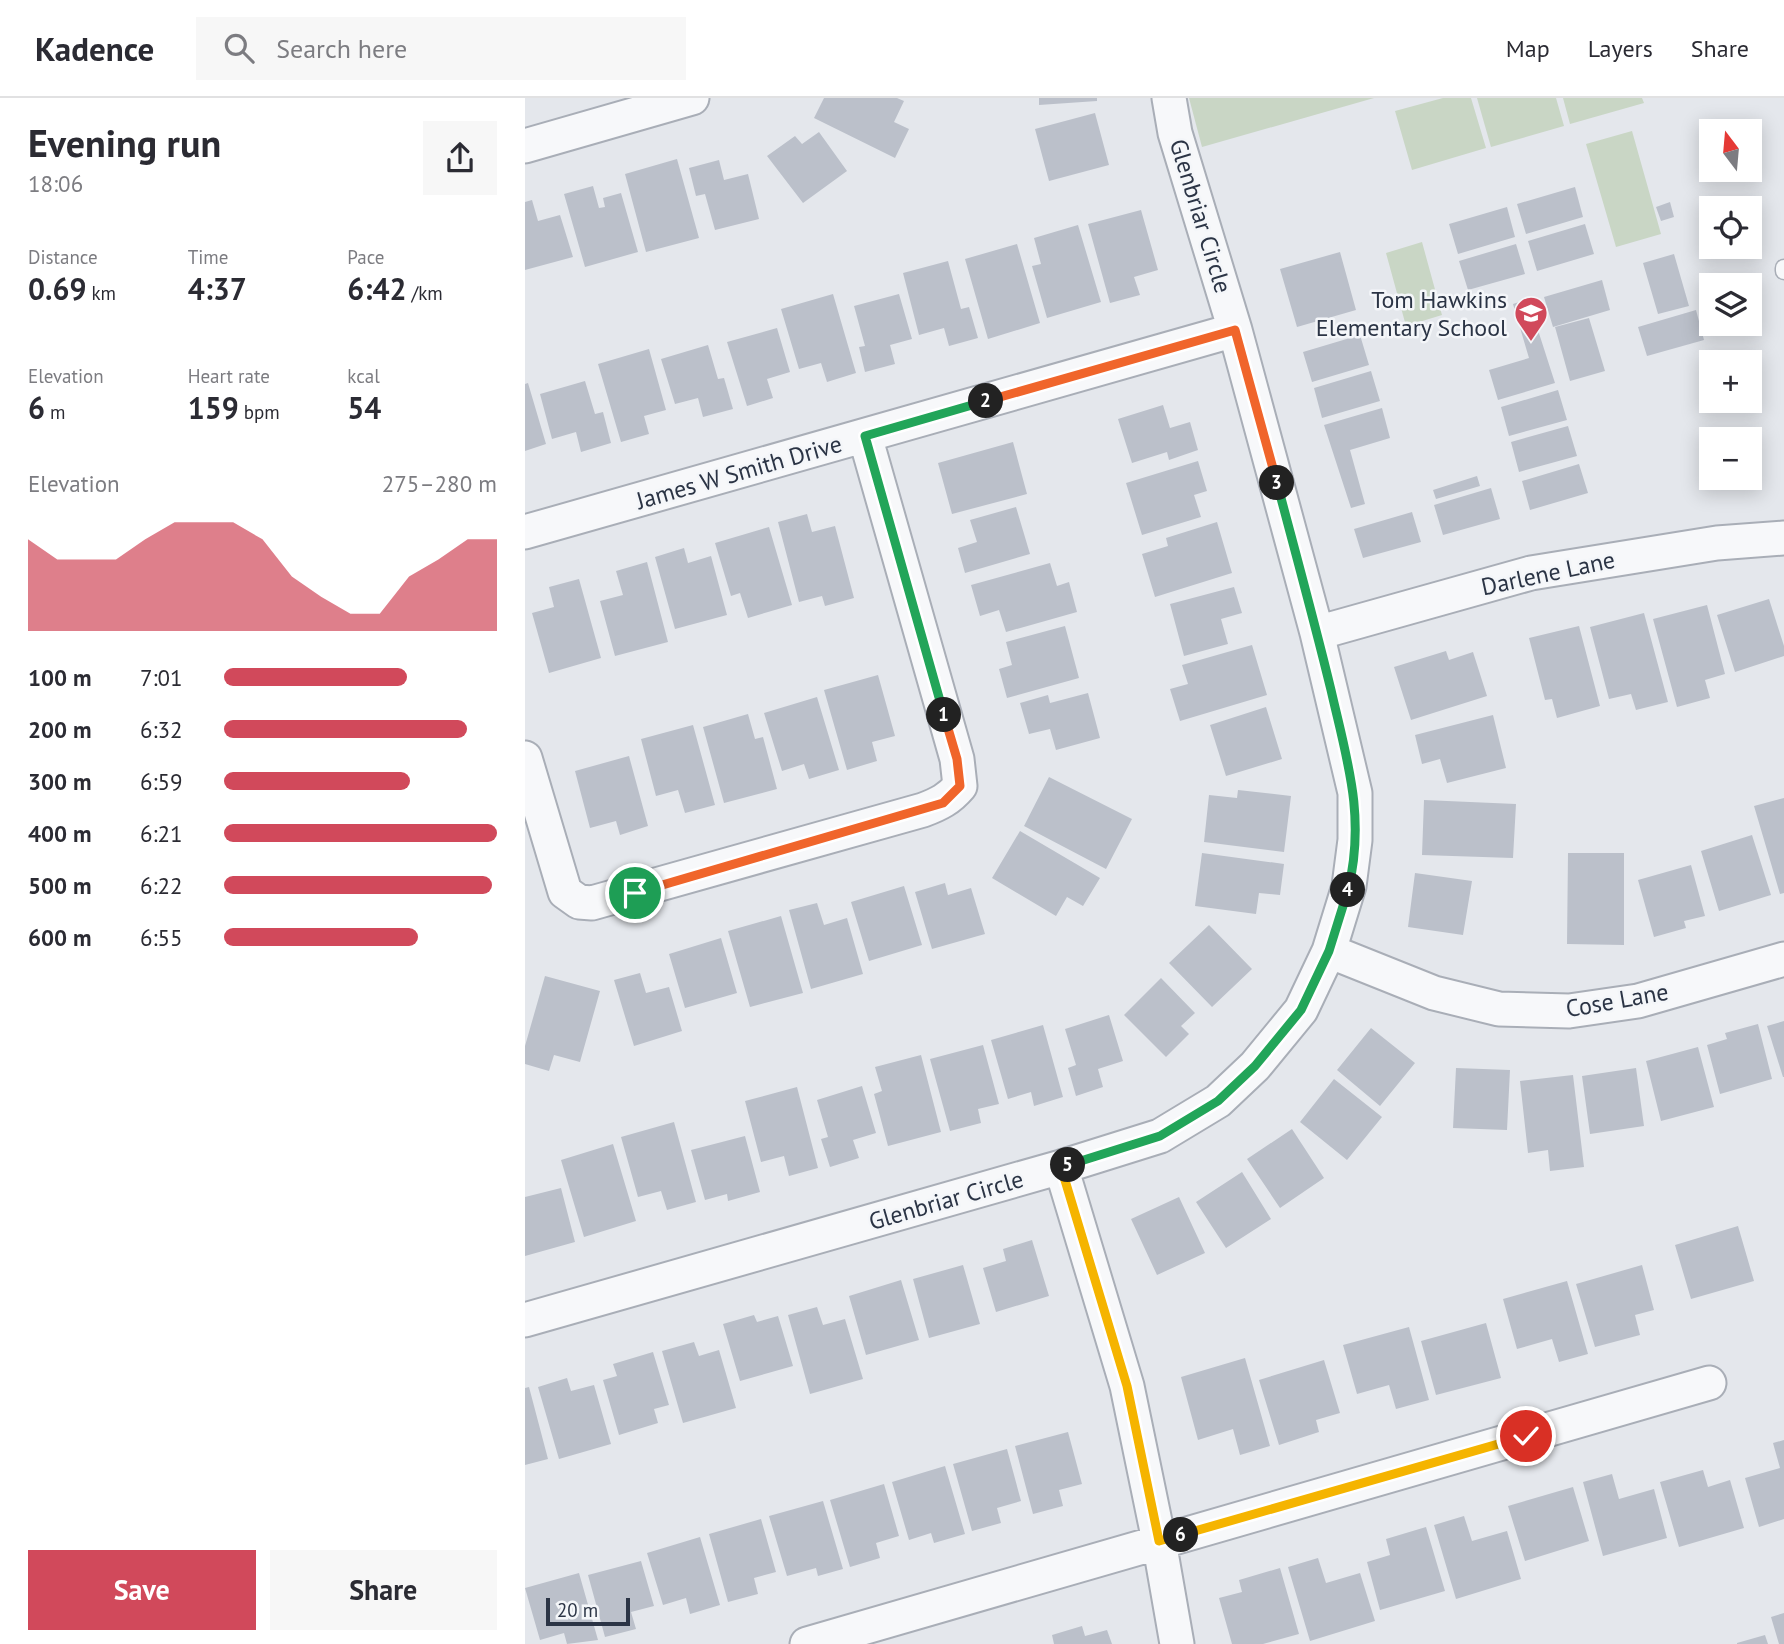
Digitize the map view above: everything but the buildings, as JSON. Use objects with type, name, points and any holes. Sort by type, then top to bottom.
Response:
[{"type":"street","points":[[525,146],[692,98]]},
{"type":"street","name":"Glenbriar Circle","points":[[525,1320],[1061,1167],[1160,1136],[1218,1101],[1255,1066],[1301,1010],[1329,951],[1349,886],[1355,841],[1355,793],[1317,633],[1235,330],[1175,133],[1169,98]]},
{"type":"street","name":"James W Smith Drive","points":[[525,532],[1235,330]]},
{"type":"street","points":[[525,758],[558,878],[565,892],[579,902],[592,903],[923,810],[943,803],[953,794],[960,786],[957,759],[865,436]]},
{"type":"street","name":"Darlene Lane","points":[[1317,633],[1531,573],[1717,542],[1784,538]]},
{"type":"street","name":"Cose Lane","points":[[1329,951],[1434,993],[1460,1000],[1499,1009],[1569,1012],[1638,1001],[1784,959]]},
{"type":"street","points":[[1061,1167],[1127,1386],[1177,1644]]},
{"type":"street","points":[[807,1644],[1709,1383]]},
{"type":"green space","points":[[1189,98],[1374,98],[1202,147]]},
{"type":"green space","points":[[1443,98],[1471,98],[1486,148],[1412,170],[1395,111]]},
{"type":"green space","points":[[1477,98],[1556,98],[1564,126],[1491,147]]},
{"type":"green space","points":[[1563,98],[1642,98],[1644,103],[1570,124]]},
{"type":"green space","points":[[1632,131],[1661,234],[1616,247],[1586,144]]},
{"type":"green space","points":[[1422,242],[1442,315],[1406,326],[1386,253]]},
{"type":"place","name":"Tom Hawkins Elementary School","points":[[1531,343]]},
{"type":"route","points":[[635,893],[923,810],[943,803],[960,786],[957,759],[865,436],[1235,330],[1317,633],[1355,793],[1355,841],[1349,886],[1329,951],[1301,1010],[1255,1066],[1218,1101],[1160,1136],[1061,1167],[1127,1386],[1159,1541],[1526,1436]]}]
